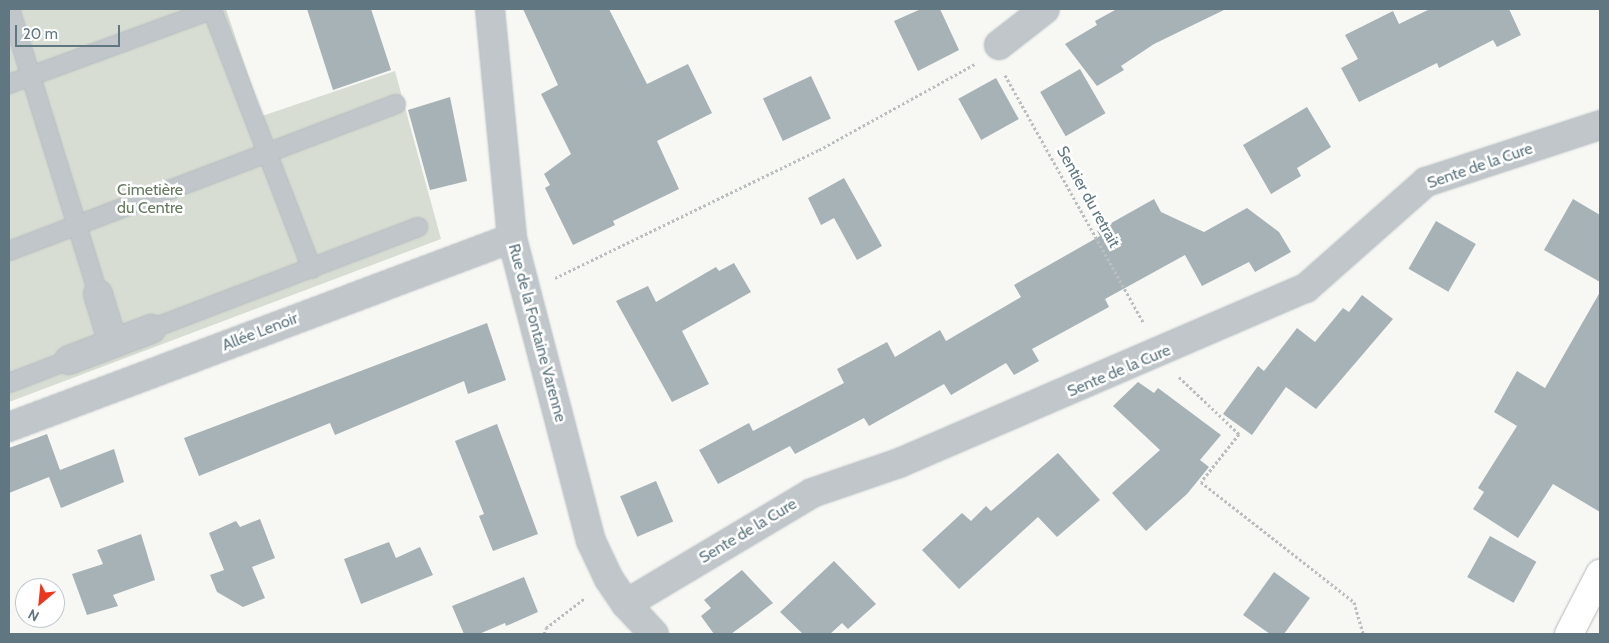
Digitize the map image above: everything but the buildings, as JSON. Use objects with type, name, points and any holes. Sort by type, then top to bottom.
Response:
[{"type":"main road","points":[[1570,634],[1599,578]]},
{"type":"street","name":"Rue de la Fontaine Varenne","points":[[490,9],[512,238],[591,541],[609,579],[626,604],[654,634]]},
{"type":"street","points":[[995,58],[1045,9]]},
{"type":"street","name":"Sente de la Cure","points":[[626,604],[812,492],[899,463],[1159,354],[1306,288],[1426,182],[1600,126]]},
{"type":"street","name":"Allée Lenoir","points":[[9,427],[512,238]]},
{"type":"street","points":[[98,294],[113,343]]},
{"type":"street","points":[[69,360],[151,329]]},
{"type":"lane","points":[[10,9],[29,77],[98,294]]},
{"type":"lane","points":[[9,84],[208,11],[214,15],[312,269]]},
{"type":"lane","points":[[9,251],[396,104]]},
{"type":"lane","points":[[151,329],[418,227]]},
{"type":"lane","points":[[9,383],[69,360]]},
{"type":"path","points":[[525,288],[559,276],[819,150],[995,58]]},
{"type":"path","name":"Sentier du retrait","points":[[995,58],[1165,365],[1239,434],[1201,482],[1272,540],[1354,602],[1363,634]]},
{"type":"path","points":[[544,634],[546,628],[609,579]]},
{"type":"green space","name":"Cimetière du Centre","points":[[9,9],[226,9],[262,116],[395,71],[441,239],[9,402]]}]
